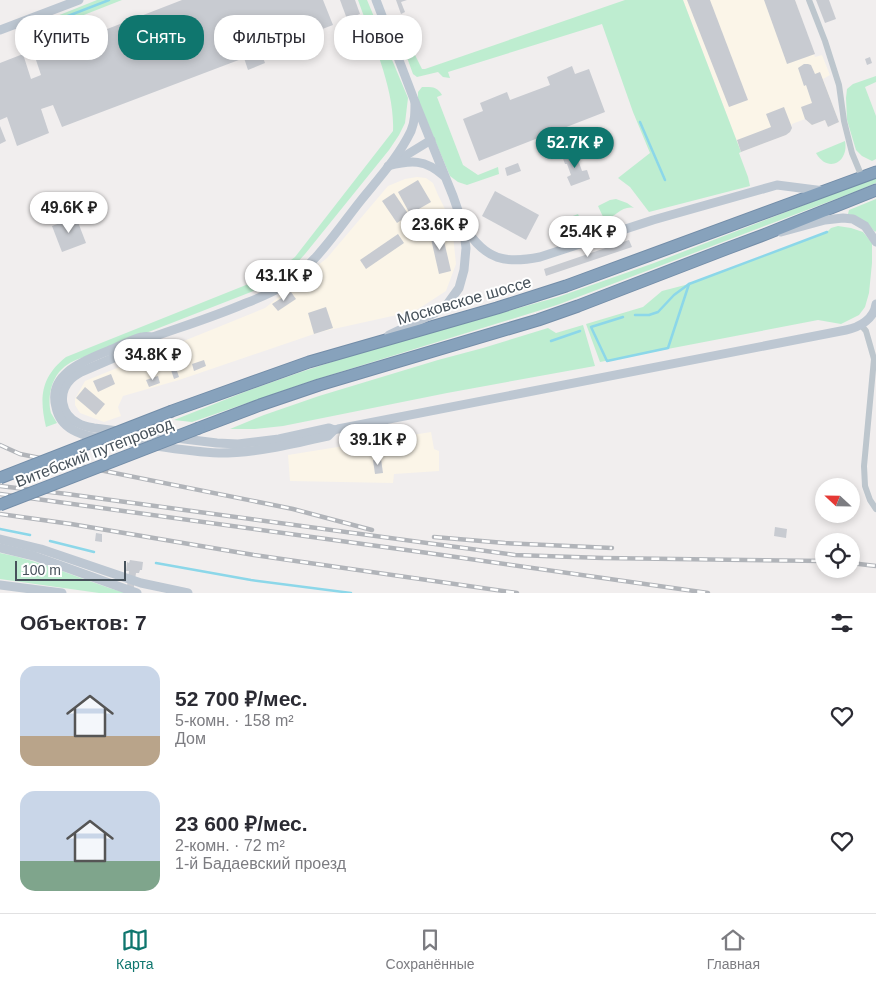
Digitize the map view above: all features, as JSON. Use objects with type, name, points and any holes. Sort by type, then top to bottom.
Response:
[{"type":"highway","name":"Московское шоссе","points":[[172,411],[308,362],[497,308],[566,286],[876,172]]},
{"type":"highway","points":[[766,234],[876,190]]},
{"type":"highway","name":"Витебский путепровод","points":[[0,506],[260,405],[319,385],[538,320],[766,234]]},
{"type":"highway","name":"Витебский путепровод","points":[[0,478],[172,411]]},
{"type":"street","points":[[0,30],[80,0]]},
{"type":"street","points":[[376,0],[463,225],[471,238],[481,249],[490,255],[508,260],[540,257],[653,220],[777,185],[824,191]]},
{"type":"street","points":[[809,0],[840,85],[844,121],[852,153],[862,177]]},
{"type":"street","points":[[415,102],[415,120],[411,132],[388,166],[310,264],[284,285],[262,297],[154,337],[142,337],[72,367],[60,380],[55,397],[57,412],[66,426],[90,436],[198,451],[218,453],[253,451],[328,436],[334,430],[832,334],[861,325],[869,319],[876,308],[876,304]]},
{"type":"street","points":[[388,166],[431,140]]},
{"type":"street","points":[[388,166],[407,161],[424,163],[435,168],[446,178]]},
{"type":"street","points":[[766,234],[786,232],[825,220],[843,218],[860,222],[870,232],[876,242]]},
{"type":"street","points":[[373,343],[443,309],[453,298],[459,288],[466,259],[463,225]]},
{"type":"street","points":[[861,325],[866,332],[874,359],[864,466],[865,486],[870,500],[876,509]]},
{"type":"street","points":[[0,539],[41,549],[141,583],[188,593]]},
{"type":"street","points":[[0,548],[34,556],[137,593]]},
{"type":"street","points":[[0,585],[62,593]]},
{"type":"shaded area","points":[[683,0],[795,0],[815,57],[822,55],[830,75],[823,79],[839,122],[828,127],[825,120],[812,125],[805,119],[792,124],[790,132],[786,135],[741,152]]},
{"type":"shaded area","points":[[426,178],[433,183],[449,217],[456,264],[446,291],[415,311],[320,332],[179,380],[123,396],[118,407],[121,416],[104,422],[80,413],[75,405],[75,399],[85,381],[265,308],[327,258],[388,186],[405,179]]},
{"type":"shaded area","points":[[431,432],[434,449],[439,451],[439,471],[394,474],[393,483],[290,481],[288,455]]},
{"type":"green space","points":[[97,0],[122,0],[84,15],[60,15]]},
{"type":"green space","points":[[358,0],[367,0],[373,15],[364,15]]},
{"type":"green space","points":[[625,0],[683,0],[741,152],[739,153],[750,186],[649,212],[630,187],[618,178],[650,153],[633,112],[602,24],[448,72],[450,78],[443,77],[438,72],[417,77],[413,74],[408,60],[418,60],[422,69]]},
{"type":"green space","points":[[380,60],[392,60],[408,98],[405,123],[399,135],[389,150],[294,266],[280,277],[251,292],[71,363],[58,373],[55,378],[50,396],[50,408],[57,423],[46,427],[43,406],[44,388],[51,372],[66,357],[271,275],[295,257],[393,131],[393,115]]},
{"type":"green space","points":[[876,76],[876,82],[865,87],[876,116],[876,159],[872,161],[862,156],[856,150],[847,120],[846,98],[847,89],[853,84]]},
{"type":"green space","points":[[422,87],[436,89],[442,95],[437,97],[463,165],[478,175],[498,167],[499,174],[467,185],[458,182],[450,176],[418,100],[418,92]]},
{"type":"green space","points":[[845,141],[844,155],[836,163],[826,163],[816,153]]},
{"type":"green space","points":[[876,177],[876,183],[857,191],[557,305],[311,381],[192,422],[174,420],[247,391],[356,354],[558,297],[654,263]]},
{"type":"green space","points":[[616,199],[634,208],[626,208],[605,221],[598,206]]},
{"type":"green space","points":[[876,199],[875,232],[863,221],[848,214],[849,210]]},
{"type":"green space","points":[[578,214],[583,225],[568,231],[561,231],[552,224]]},
{"type":"green space","points":[[838,226],[863,232],[872,243],[869,293],[865,307],[859,315],[841,324],[818,320],[600,362],[586,324],[643,307],[662,291],[689,284],[827,232],[831,228]]},
{"type":"green space","points":[[583,325],[595,366],[283,426],[230,429],[319,396],[438,360],[548,328],[556,333]]},
{"type":"green space","points":[[0,553],[48,566],[126,593],[99,593],[0,579]]},
{"type":"building","points":[[182,0],[323,0],[333,25],[324,28],[324,15],[214,15],[214,60],[239,60],[62,127],[53,105],[41,109],[49,133],[17,146],[7,117],[0,120],[0,63],[15,57],[15,60],[25,60],[31,79],[41,75],[36,60],[108,60],[108,29],[118,25],[118,60],[204,60],[204,15],[143,15]]},
{"type":"building","points":[[340,0],[355,0],[360,14],[346,15]]},
{"type":"building","points":[[396,0],[407,0],[401,2],[405,12],[401,14]]},
{"type":"building","points":[[687,0],[710,0],[748,100],[729,107]]},
{"type":"building","points":[[764,0],[795,0],[815,54],[787,64]]},
{"type":"building","points":[[816,0],[829,0],[836,19],[825,23]]},
{"type":"building","points":[[870,57],[872,63],[867,65],[865,59]]},
{"type":"building","points":[[245,60],[264,60],[265,63],[248,70]]},
{"type":"building","points":[[804,64],[811,65],[815,74],[820,72],[839,122],[828,127],[825,120],[812,125],[805,119],[801,107],[812,103],[798,68]]},
{"type":"building","points":[[572,66],[575,74],[589,69],[605,112],[479,161],[463,119],[483,111],[480,103],[507,92],[510,100],[550,85],[547,77]]},
{"type":"building","points":[[784,107],[792,128],[790,132],[741,152],[737,140],[771,127],[766,114]]},
{"type":"building","points":[[0,126],[6,141],[0,144]]},
{"type":"building","points":[[587,137],[593,153],[583,156],[577,141]]},
{"type":"building","points":[[575,151],[582,171],[587,170],[590,179],[571,186],[567,177],[571,175],[562,156]]},
{"type":"building","points":[[518,163],[521,171],[507,176],[505,168]]},
{"type":"building","points":[[418,180],[431,202],[410,214],[398,192]]},
{"type":"building","points":[[495,191],[539,215],[526,240],[482,216]]},
{"type":"building","points":[[394,193],[409,215],[397,223],[382,201]]},
{"type":"building","points":[[76,217],[86,243],[62,252],[52,226]]},
{"type":"building","points":[[448,217],[450,221],[438,226],[437,222]]},
{"type":"building","points":[[441,228],[451,271],[439,274],[429,230]]},
{"type":"building","points":[[398,234],[404,243],[366,269],[360,260]]},
{"type":"building","points":[[629,240],[632,247],[546,276],[544,269]]},
{"type":"building","points":[[291,292],[296,299],[278,311],[272,304]]},
{"type":"building","points":[[326,307],[333,328],[314,334],[308,313]]},
{"type":"building","points":[[204,360],[206,366],[194,371],[192,364]]},
{"type":"building","points":[[176,368],[179,377],[174,379],[171,370]]},
{"type":"building","points":[[111,374],[115,384],[98,392],[93,381]]},
{"type":"building","points":[[158,376],[160,383],[149,387],[146,380]]},
{"type":"building","points":[[85,387],[105,404],[96,415],[76,398]]},
{"type":"building","points":[[381,459],[383,473],[375,474],[373,460]]},
{"type":"building","points":[[775,527],[787,529],[786,538],[774,536]]},
{"type":"building","points":[[96,533],[102,534],[102,542],[95,541]]},
{"type":"building","points":[[130,560],[143,562],[142,570],[136,573],[133,593],[126,593],[129,571],[126,571],[127,562],[129,563]]},
{"type":"waterway","points":[[70,15],[109,0]]},
{"type":"waterway","points":[[640,122],[665,180]]},
{"type":"waterway","points":[[635,315],[649,315],[658,312],[674,295],[689,284],[827,232]]},
{"type":"waterway","points":[[623,317],[591,327],[607,361],[668,348],[689,284]]},
{"type":"waterway","points":[[551,341],[580,331]]},
{"type":"waterway","points":[[0,529],[30,535]]},
{"type":"waterway","points":[[50,541],[94,552]]},
{"type":"waterway","points":[[156,563],[251,580],[351,593]]},
{"type":"railway","points":[[0,445],[20,454],[293,509],[372,530]]},
{"type":"railway","points":[[0,486],[515,555],[815,561]]},
{"type":"railway","points":[[0,494],[708,593]]},
{"type":"railway","points":[[0,514],[254,555],[517,593]]},
{"type":"railway","points":[[434,537],[505,543],[612,548]]},
{"type":"railway","points":[[860,564],[876,566]]}]
